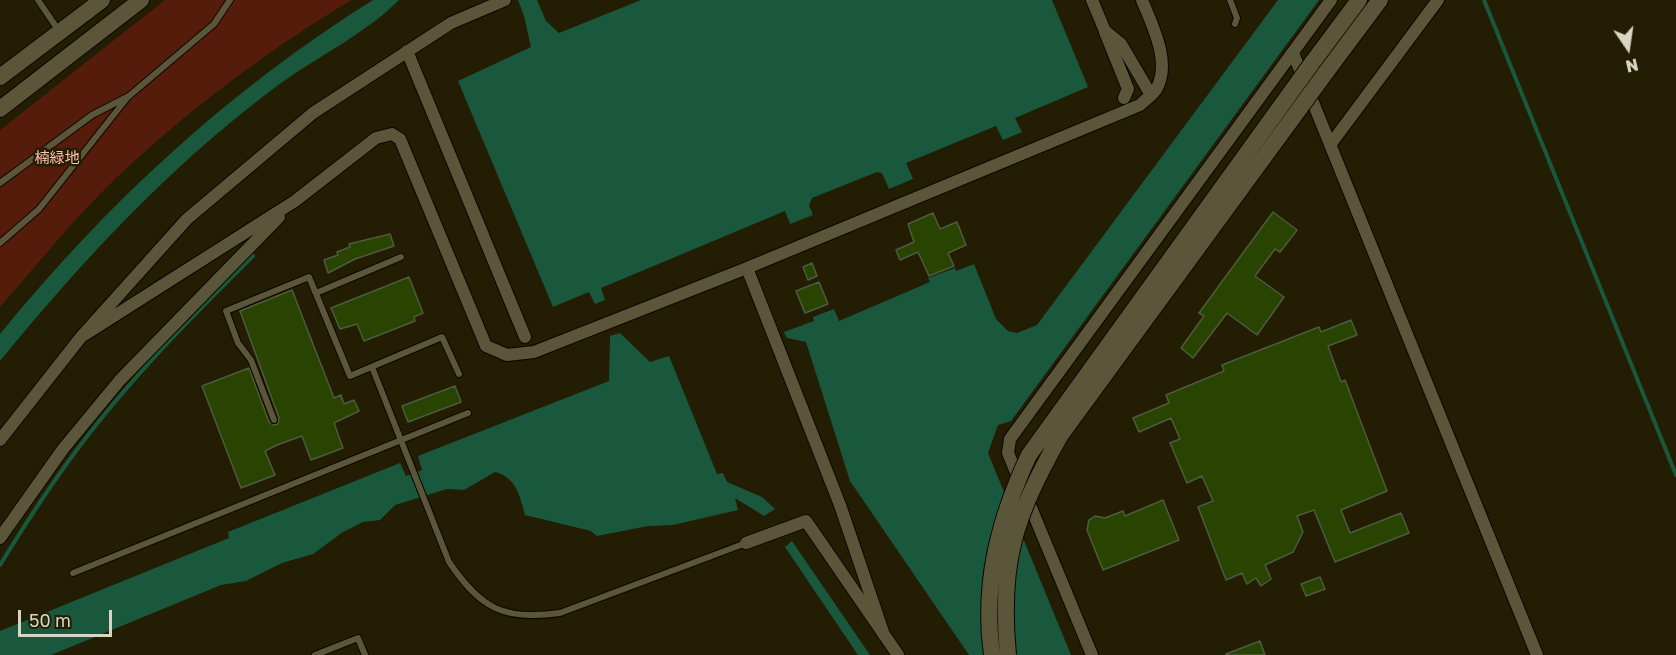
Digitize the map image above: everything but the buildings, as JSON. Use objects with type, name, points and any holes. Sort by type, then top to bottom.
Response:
[{"type":"street","points":[[0,77],[102,0]]},
{"type":"street","points":[[0,109],[141,0]]},
{"type":"street","points":[[0,440],[81,337],[187,219],[313,113],[451,23],[505,0]]},
{"type":"street","points":[[1092,0],[1128,89],[1124,98]]},
{"type":"street","points":[[81,337],[295,201],[376,138],[392,134],[399,139],[486,346],[507,355],[534,352],[747,268],[1140,105],[1156,89],[1161,74],[1160,51],[1142,0]]},
{"type":"street","points":[[1092,655],[1008,453],[1010,439],[1331,0]]},
{"type":"street","points":[[992,655],[989,631],[990,582],[996,544],[1010,497],[1029,454],[1359,0]]},
{"type":"street","points":[[1008,655],[1004,615],[1006,570],[1012,538],[1033,484],[1060,436],[1380,0]]},
{"type":"street","points":[[1330,145],[1438,0]]},
{"type":"street","points":[[1105,31],[1121,44],[1151,95]]},
{"type":"street","points":[[407,51],[525,337]]},
{"type":"street","points":[[1293,53],[1537,655]]},
{"type":"street","points":[[0,538],[63,448],[120,380],[295,201]]},
{"type":"street","points":[[747,268],[840,505],[884,635]]},
{"type":"street","points":[[746,543],[806,520],[898,655]]},
{"type":"lane","points":[[38,0],[60,32]]},
{"type":"lane","points":[[0,243],[39,208],[129,96],[214,24],[230,0]]},
{"type":"lane","points":[[1230,0],[1237,18],[1235,24]]},
{"type":"lane","points":[[0,183],[92,115],[129,96]]},
{"type":"lane","points":[[316,293],[401,257]]},
{"type":"lane","points":[[274,420],[250,360],[238,343],[226,311],[309,277],[350,376],[442,337],[459,374]]},
{"type":"lane","points":[[372,367],[449,562],[479,599],[501,612],[532,617],[560,613],[746,543]]},
{"type":"lane","points":[[73,573],[468,413]]},
{"type":"lane","points":[[315,655],[358,638],[365,655]]},
{"type":"green space","name":"楠緑地","points":[[165,0],[352,0],[259,60],[143,153],[86,209],[0,307],[0,130]]},
{"type":"shaded area","points":[[373,0],[399,0],[370,25],[273,89],[198,150],[95,252],[0,361],[0,334],[41,285],[127,194],[220,111],[269,72]]},
{"type":"shaded area","points":[[518,0],[537,0],[546,21],[559,33],[641,0],[1052,0],[1088,87],[1015,118],[1022,132],[1003,140],[996,126],[906,163],[913,179],[889,189],[882,173],[877,172],[812,198],[809,205],[813,215],[790,224],[785,211],[601,288],[605,300],[595,304],[589,292],[553,307],[458,81],[531,47]]},
{"type":"shaded area","points":[[1278,0],[1319,0],[1011,421],[998,425],[988,453],[1071,655],[969,655],[850,481],[806,342],[787,338],[784,332],[814,321],[813,317],[834,309],[839,321],[930,282],[928,278],[974,264],[996,319],[1008,331],[1017,333],[1037,325]]},
{"type":"shaded area","points":[[620,333],[650,362],[669,356],[717,474],[723,473],[727,482],[762,497],[775,509],[764,516],[735,498],[738,510],[673,525],[648,526],[597,536],[591,531],[525,515],[516,488],[508,478],[495,472],[464,490],[447,489],[395,505],[380,520],[363,522],[343,532],[313,554],[282,563],[246,581],[221,585],[51,655],[0,655],[0,631],[229,538],[228,532],[400,463],[406,476],[422,470],[418,456],[609,381],[610,336]]},
{"type":"shaded area","points":[[792,541],[870,655],[858,655],[785,547]]},
{"type":"waterway","points":[[1484,0],[1676,475]]},
{"type":"waterway","points":[[0,565],[56,478],[108,410],[179,331],[253,256]]}]
